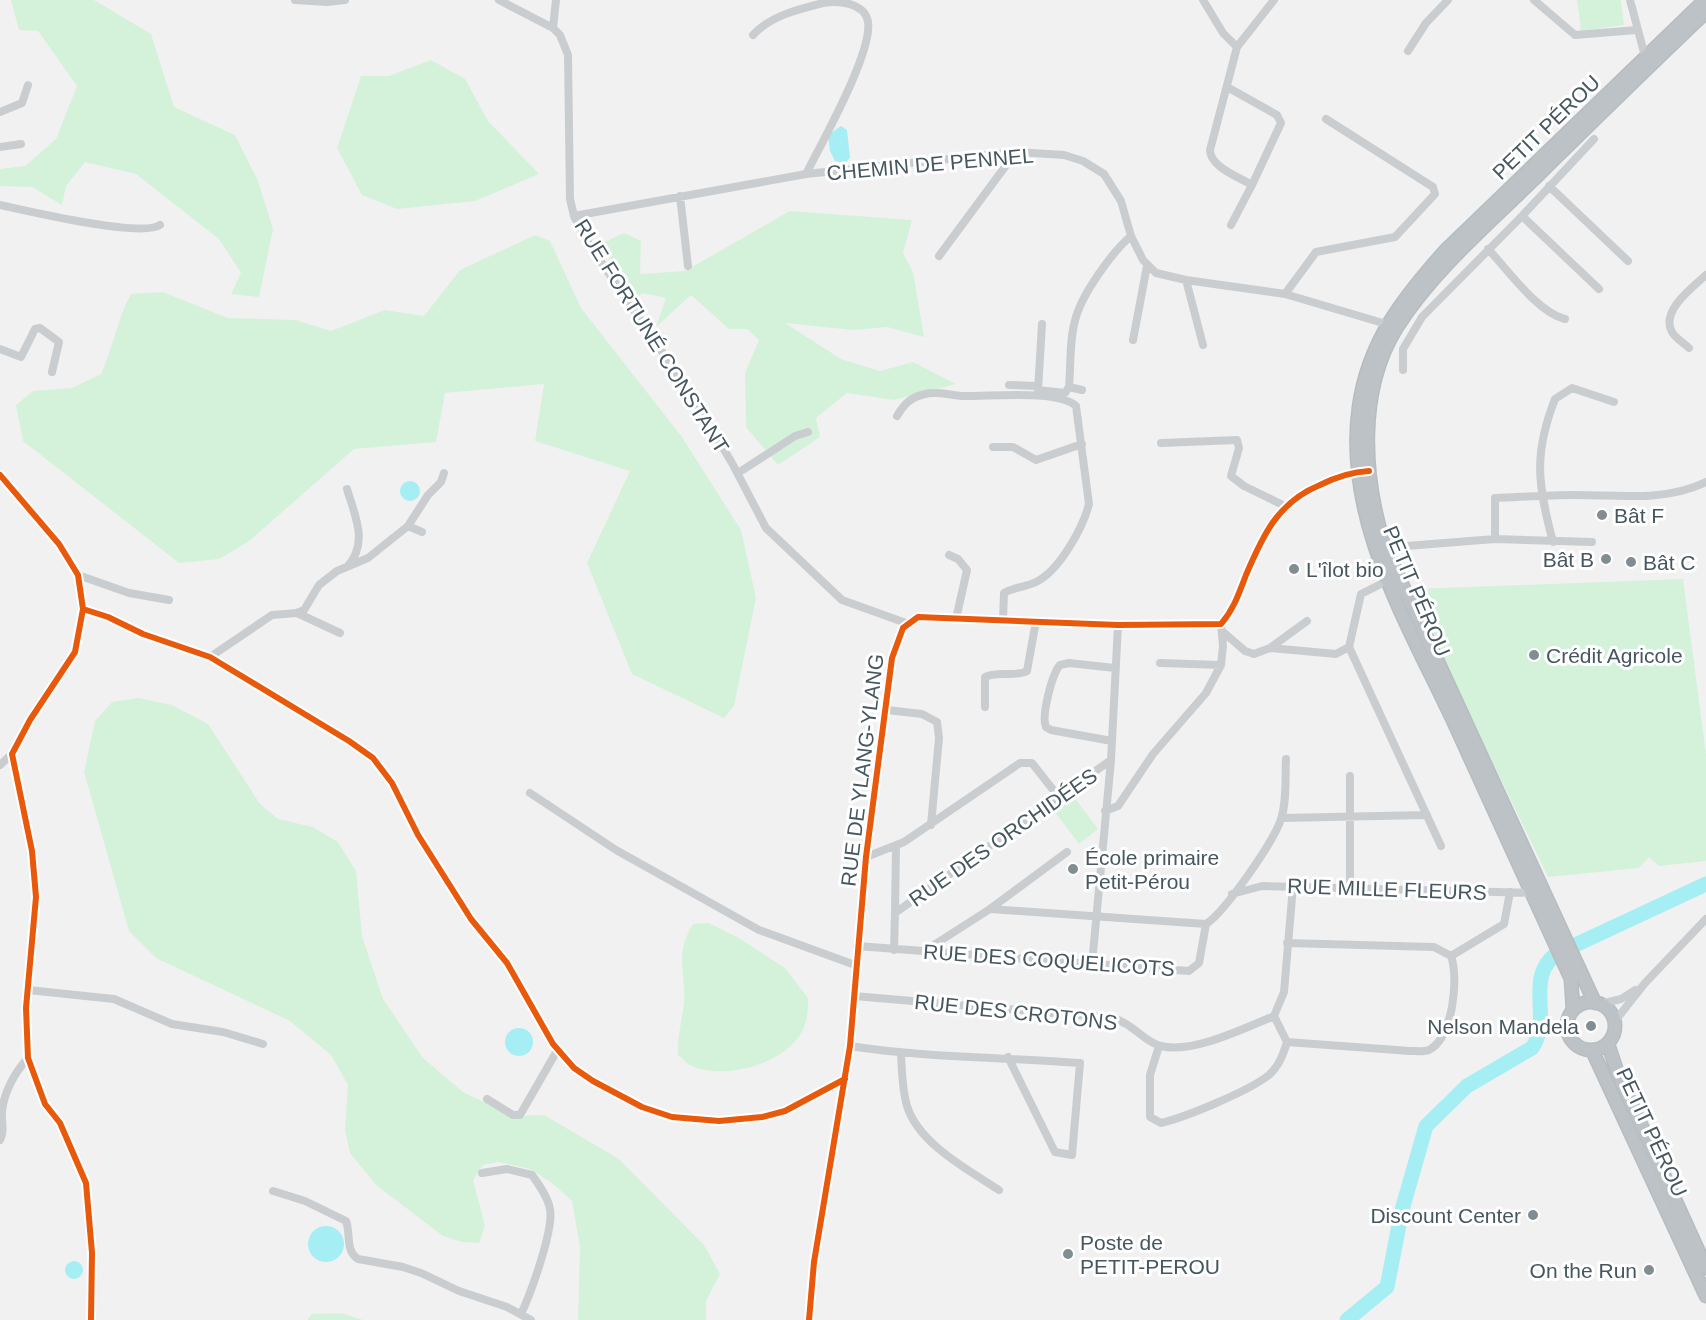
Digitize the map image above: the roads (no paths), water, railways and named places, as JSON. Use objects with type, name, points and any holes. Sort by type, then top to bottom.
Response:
[{"type":"highway","name":"PETIT PÉROU","points":[[1598,1003],[1564,950],[1380,549],[1375,510],[1363,471],[1372,396],[1392,326],[1445,251],[1624,91],[1705,0]]},
{"type":"highway","name":"PETIT PÉROU","points":[[1524,182],[1649,61],[1706,12]]},
{"type":"highway","name":"PETIT PÉROU","points":[[1564,950],[1571,979],[1574,1010]]},
{"type":"highway","points":[[1598,1003],[1610,1011],[1615,1021],[1614,1033],[1608,1044],[1592,1050],[1580,1048],[1571,1039],[1567,1027],[1574,1010],[1583,1004],[1598,1003]]},
{"type":"highway","name":"PETIT PÉROU","points":[[1608,1044],[1618,1074],[1706,1268]]},
{"type":"highway","name":"PETIT PÉROU","points":[[1592,1050],[1706,1296]]},
{"type":"street","points":[[295,0],[327,2],[345,0]]},
{"type":"street","points":[[499,0],[553,28],[556,0]]},
{"type":"street","points":[[1203,0],[1222,33],[1238,47]]},
{"type":"street","points":[[1252,185],[1216,164],[1210,156],[1238,47],[1274,0]]},
{"type":"street","points":[[1408,51],[1426,23],[1448,0]]},
{"type":"street","points":[[1534,0],[1575,35],[1637,30]]},
{"type":"street","points":[[1630,0],[1637,30],[1649,61]]},
{"type":"street","points":[[753,35],[764,25],[798,9],[830,2],[854,6],[864,11],[868,20],[865,45],[856,68],[806,174]]},
{"type":"street","name":"RUE FORTUNÉ CONSTANT","points":[[553,28],[560,35],[568,55],[568,182],[574,216],[589,244],[692,396],[738,474],[766,528],[836,595],[849,603],[906,623]]},
{"type":"street","points":[[0,112],[22,103],[28,85]]},
{"type":"street","points":[[1227,87],[1277,115],[1281,123],[1231,225]]},
{"type":"street","points":[[1285,294],[1316,252],[1395,237],[1434,194],[1433,187],[1326,119]]},
{"type":"street","points":[[1403,370],[1402,354],[1410,332],[1594,139]]},
{"type":"street","points":[[0,147],[21,144]]},
{"type":"street","points":[[939,256],[1016,152]]},
{"type":"street","name":"CHEMIN DE PENNEL","points":[[574,216],[806,174],[1016,152],[1064,155],[1083,161],[1104,174],[1121,201],[1131,236],[1148,266]]},
{"type":"street","points":[[1524,182],[1537,200]]},
{"type":"street","points":[[1549,186],[1629,261]]},
{"type":"street","points":[[680,196],[688,266]]},
{"type":"street","points":[[0,205],[112,228],[148,230],[160,225]]},
{"type":"street","points":[[1522,216],[1599,288]]},
{"type":"street","points":[[1009,384],[1038,387],[1040,391],[1065,393],[1069,387],[1076,317],[1086,296],[1119,246],[1131,236]]},
{"type":"street","points":[[1488,249],[1540,308],[1552,316],[1565,319]]},
{"type":"street","points":[[1133,340],[1148,266],[1161,275],[1285,294],[1392,326]]},
{"type":"street","points":[[1689,348],[1673,334],[1669,326],[1670,316],[1686,292],[1706,274]]},
{"type":"street","points":[[1186,280],[1203,345]]},
{"type":"street","points":[[1038,387],[1042,324]]},
{"type":"street","points":[[0,349],[21,357],[35,329],[40,328],[59,342],[52,372]]},
{"type":"street","points":[[1069,387],[1082,390]]},
{"type":"street","points":[[1553,542],[1541,496],[1539,451],[1555,399],[1572,388],[1614,402]]},
{"type":"street","points":[[897,416],[904,403],[914,398],[938,393],[962,396],[1008,394],[1066,400],[1076,406],[1089,504],[1083,522],[1068,549],[1043,578],[1004,593],[1003,621]]},
{"type":"street","points":[[738,474],[795,436],[808,432]]},
{"type":"street","points":[[1161,443],[1237,440],[1239,448],[1232,466],[1231,477],[1285,506]]},
{"type":"street","points":[[993,447],[1014,447],[1036,460],[1082,444]]},
{"type":"street","points":[[1106,811],[1118,806],[1125,798],[1154,754],[1206,693],[1221,665],[1221,628],[1233,608],[1261,539],[1285,506],[1308,489],[1341,476],[1363,471]]},
{"type":"street","points":[[210,657],[272,615],[297,613],[304,610],[319,585],[346,567],[368,558],[408,526],[428,495],[441,482],[444,473]]},
{"type":"street","points":[[0,475],[59,544],[78,574],[83,609],[75,652],[30,720],[12,754],[0,765]]},
{"type":"street","points":[[1495,539],[1495,498],[1662,496],[1684,492],[1706,482]]},
{"type":"street","points":[[346,567],[354,557],[360,534],[347,489]]},
{"type":"street","points":[[408,526],[422,532]]},
{"type":"street","points":[[1380,549],[1495,539],[1592,542]]},
{"type":"street","points":[[949,555],[958,559],[967,570],[956,619]]},
{"type":"street","points":[[78,574],[129,593],[169,600]]},
{"type":"street","points":[[1378,585],[1361,594],[1349,647],[1441,846]]},
{"type":"street","points":[[83,609],[108,617],[143,634],[210,657],[349,741],[373,758],[392,783],[418,835],[471,919],[507,963],[558,1049],[574,1068],[593,1081],[642,1107],[672,1117],[719,1121],[762,1117],[784,1112],[845,1079]]},
{"type":"street","points":[[297,613],[340,633]]},
{"type":"street","points":[[906,623],[918,617],[1221,628],[1249,653],[1260,653],[1307,621]]},
{"type":"street","points":[[985,707],[985,677],[991,674],[1021,674],[1027,671],[1036,621]]},
{"type":"street","name":"RUE DE YLANG-YLANG","points":[[809,1320],[814,1262],[850,1046],[855,965],[866,857],[894,647],[906,623]]},
{"type":"street","points":[[1092,964],[1111,760],[1118,625]]},
{"type":"street","points":[[1270,648],[1336,654],[1349,647]]},
{"type":"street","points":[[1160,663],[1221,665]]},
{"type":"street","points":[[1112,741],[1050,730],[1046,728],[1044,718],[1054,675],[1060,664],[1115,668]]},
{"type":"street","points":[[887,710],[922,714],[937,722],[939,738],[931,825]]},
{"type":"street","points":[[12,754],[28,829],[36,897],[26,1008],[28,1058],[45,1104],[60,1123],[86,1183],[92,1253],[91,1320]]},
{"type":"street","points":[[990,909],[1206,924],[1220,912],[1273,836],[1282,818],[1286,759]]},
{"type":"street","name":"RUE DES ORCHIDÉES","points":[[894,950],[895,913],[1111,760]]},
{"type":"street","points":[[866,857],[896,846],[931,825],[1020,764],[1032,763],[1058,796]]},
{"type":"street","points":[[1350,776],[1350,887]]},
{"type":"street","points":[[530,793],[616,850],[759,930],[855,965]]},
{"type":"street","points":[[1282,818],[1427,815]]},
{"type":"street","points":[[895,913],[896,846]]},
{"type":"street","points":[[925,950],[990,909],[1067,852]]},
{"type":"street","name":"RUE MILLE FLEURS","points":[[1232,894],[1256,886],[1537,893]]},
{"type":"street","points":[[1274,1016],[1287,1042],[1280,1062],[1266,1077],[1227,1097],[1161,1124],[1150,1117],[1150,1075],[1159,1046],[1180,1047],[1208,1041],[1274,1016],[1284,992],[1293,886]]},
{"type":"street","points":[[1451,956],[1504,924],[1510,892]]},
{"type":"street","points":[[1615,1021],[1645,982],[1706,919]]},
{"type":"street","name":"RUE DES COQUELICOTS","points":[[857,946],[1193,970],[1199,963],[1206,924]]},
{"type":"street","points":[[1287,943],[1434,947],[1451,956]]},
{"type":"street","points":[[1287,1042],[1410,1051],[1430,1050],[1448,1026],[1454,979],[1451,956]]},
{"type":"street","points":[[1598,1003],[1621,999],[1645,982]]},
{"type":"street","points":[[28,990],[114,999],[172,1024],[223,1032],[263,1044]]},
{"type":"street","name":"RUE DES CROTONS","points":[[854,996],[1112,1018],[1132,1026],[1159,1046]]},
{"type":"street","points":[[850,1046],[902,1054],[1008,1057],[1080,1063],[1072,1155],[1055,1152],[1008,1057]]},
{"type":"street","points":[[486,1099],[513,1115],[519,1115],[558,1049]]},
{"type":"street","points":[[902,1054],[907,1107],[923,1134],[966,1168],[999,1190]]},
{"type":"street","points":[[0,1140],[3,1133],[4,1102],[15,1076],[28,1058]]},
{"type":"street","points":[[482,1173],[507,1169],[532,1175],[550,1206],[551,1220],[530,1294],[521,1314]]},
{"type":"street","points":[[273,1191],[305,1201],[346,1221],[350,1249],[352,1255],[358,1259],[403,1267],[531,1320]]},
{"type":"water","points":[[841,126],[847,130],[850,158],[845,163],[835,161],[830,151],[828,135]]},
{"type":"water","points":[[410,481],[417,484],[420,491],[417,498],[410,501],[403,498],[400,491],[403,484]]},
{"type":"water","points":[[519,1028],[529,1032],[533,1042],[529,1052],[519,1056],[509,1052],[505,1042],[509,1032]]},
{"type":"water","points":[[326,1226],[338,1232],[344,1244],[338,1256],[326,1262],[314,1256],[308,1244],[314,1232]]},
{"type":"water","points":[[74,1261],[80,1264],[83,1270],[80,1276],[74,1279],[68,1276],[65,1270],[68,1264]]},
{"type":"waterway","points":[[1347,1320],[1387,1287],[1402,1210],[1426,1126],[1467,1086],[1532,1048],[1538,1036],[1540,987],[1547,964],[1556,954],[1706,884]]},
{"type":"place","name":"Bât F","points":[[1602,515]]},
{"type":"place","name":"Bât B","points":[[1606,559]]},
{"type":"place","name":"Bât C","points":[[1631,562]]},
{"type":"place","name":"L'îlot bio","points":[[1294,569]]},
{"type":"place","name":"Crédit Agricole","points":[[1534,655]]},
{"type":"place","name":"École primaire Petit-Pérou","points":[[1073,869]]},
{"type":"place","name":"Nelson Mandela","points":[[1591,1026]]},
{"type":"place","name":"Discount Center","points":[[1533,1215]]},
{"type":"place","name":"Poste de PETIT-PEROU","points":[[1068,1254]]},
{"type":"place","name":"On the Run","points":[[1649,1270]]}]
